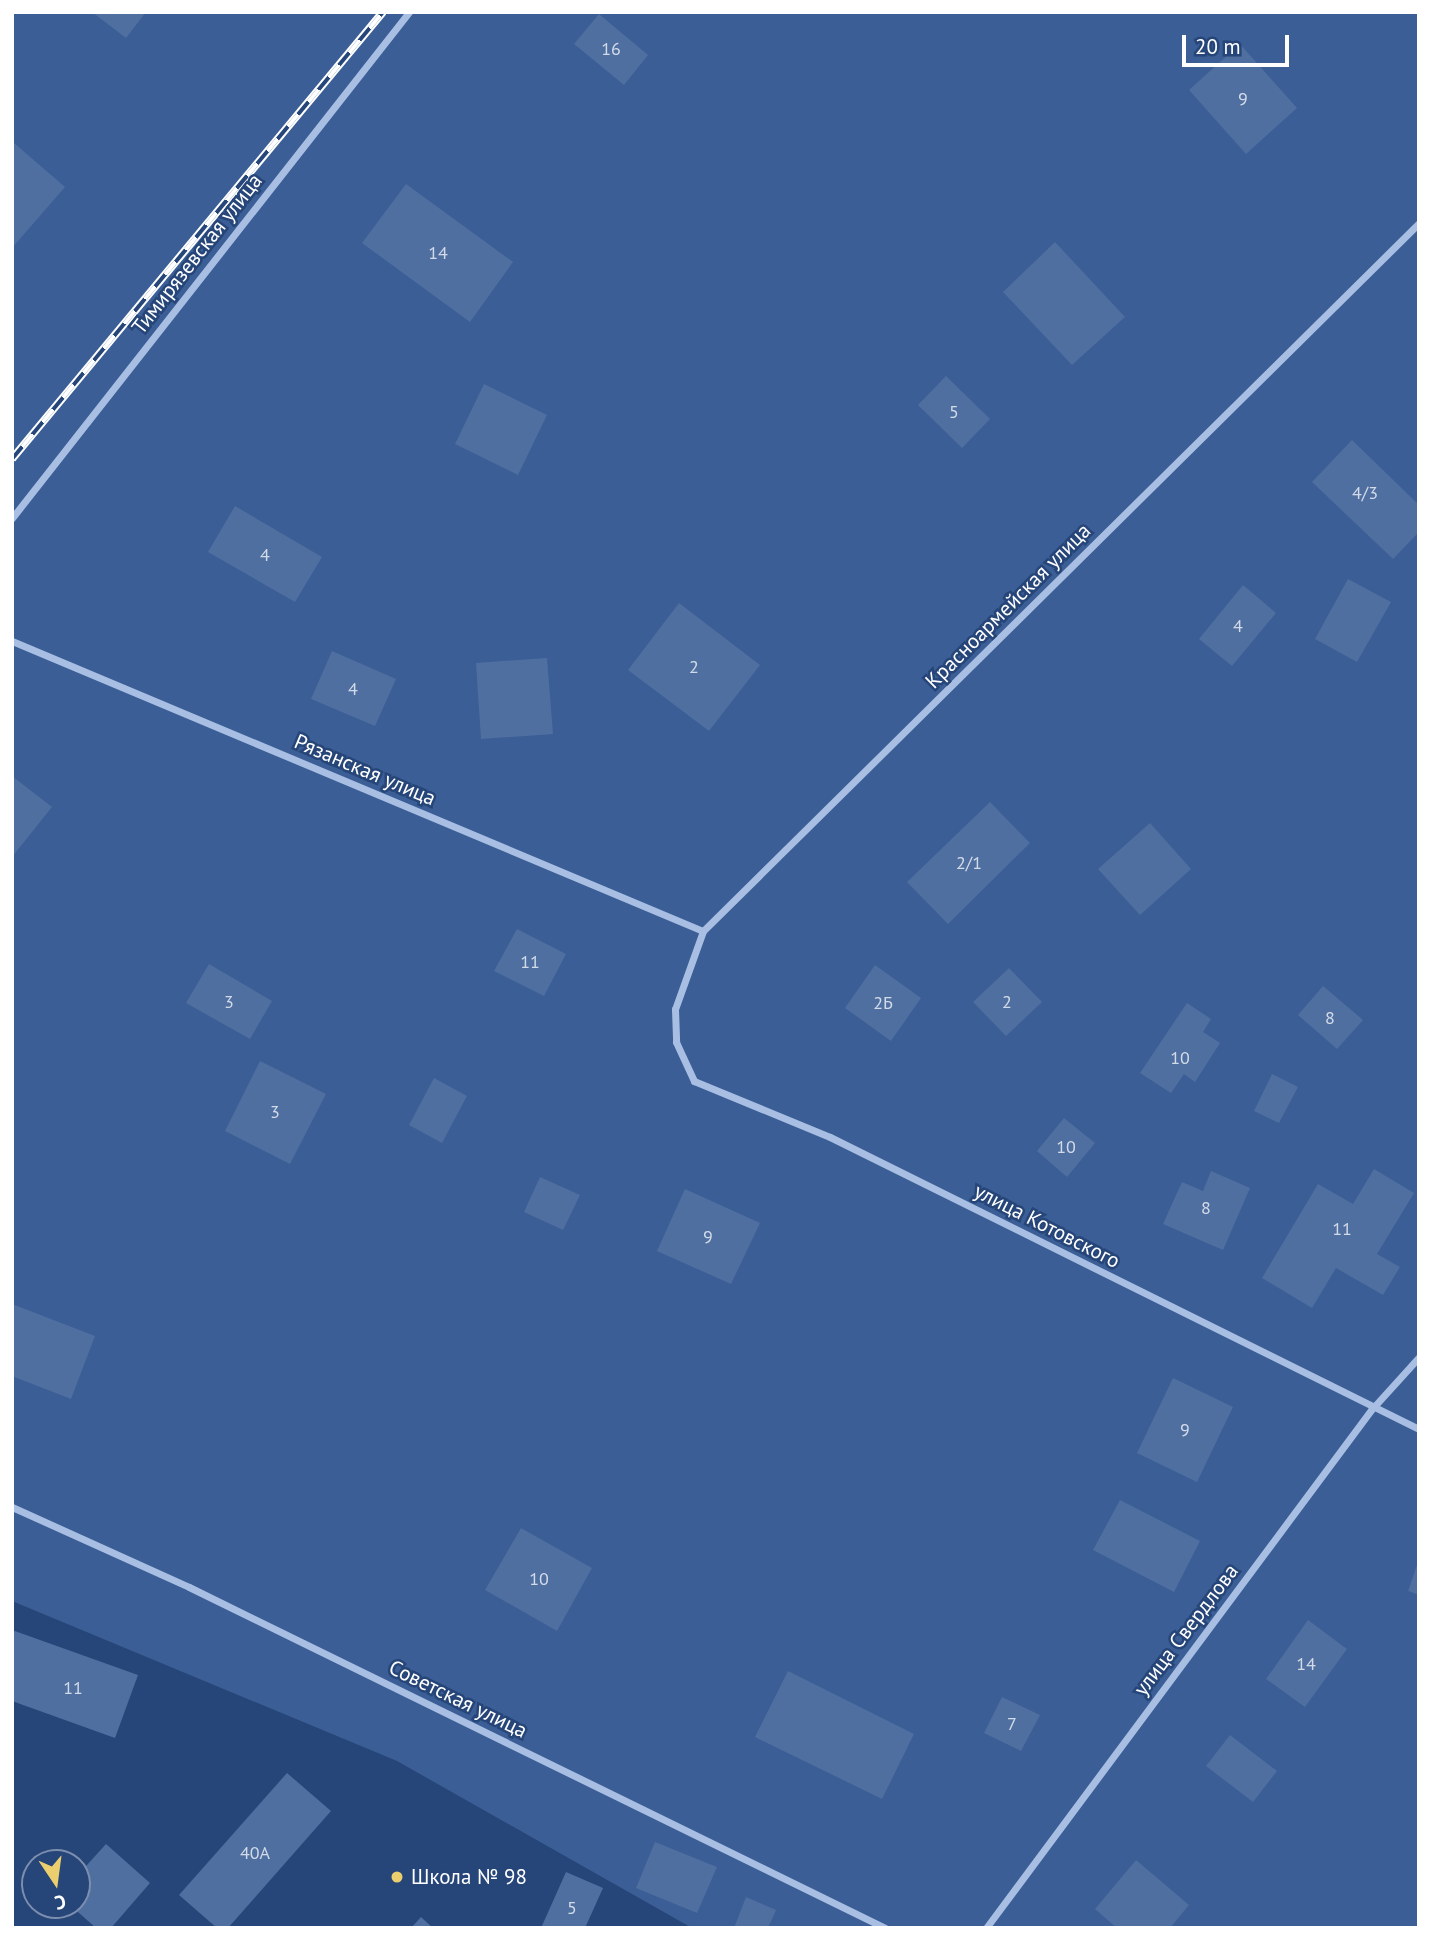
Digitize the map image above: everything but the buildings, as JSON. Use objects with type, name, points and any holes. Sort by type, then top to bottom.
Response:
[{"type":"street","name":"Тимирязевская улица","points":[[12,518],[410,12]]},
{"type":"street","name":"Красноармейская улица","points":[[676,1042],[675,1009],[703,931],[1419,223]]},
{"type":"street","name":"Рязанская улица","points":[[12,641],[703,931]]},
{"type":"street","name":"улица Котовского","points":[[676,1042],[694,1081],[830,1136],[1371,1410],[1419,1429]]},
{"type":"street","name":"улица Свердлова","points":[[986,1928],[1371,1410],[1419,1357]]},
{"type":"street","name":"Советская улица","points":[[12,1507],[189,1587],[886,1928]]},
{"type":"shaded area","points":[[12,12],[1419,12],[1419,1928],[692,1928],[397,1761],[12,1601]]},
{"type":"railway","points":[[12,459],[383,12]]},
{"type":"place","name":"Школа № 98","points":[[397,1877]]}]
